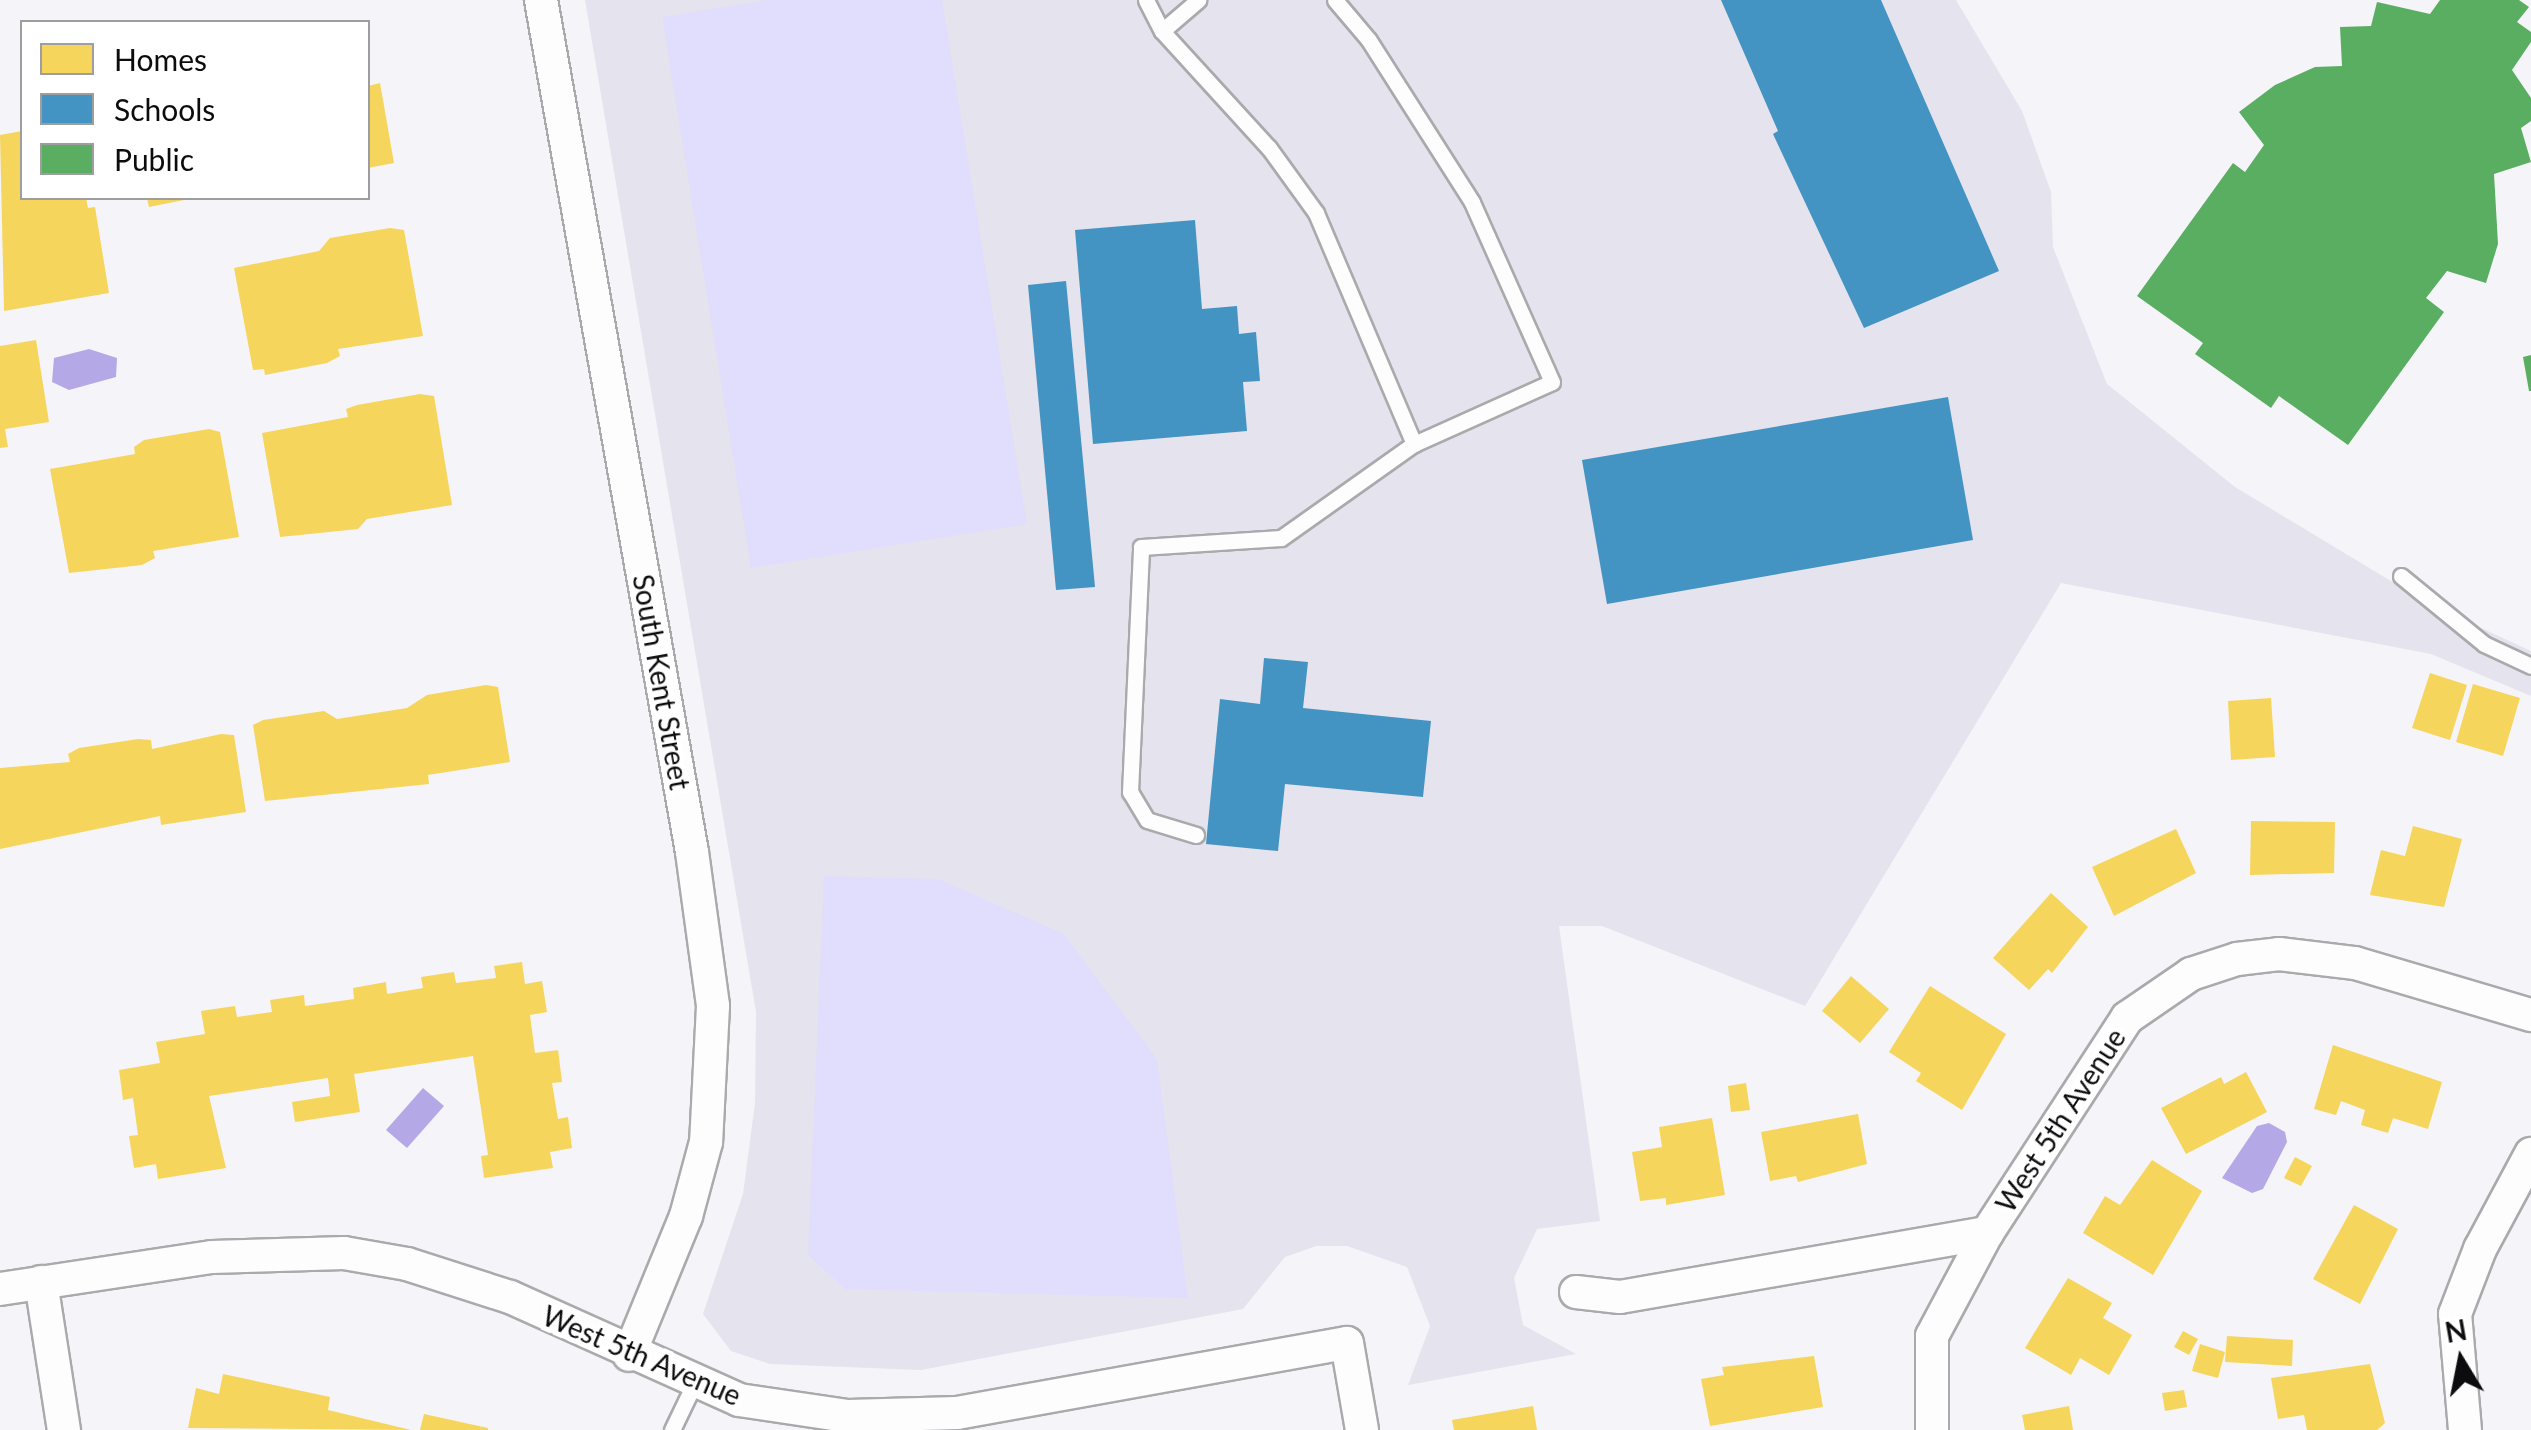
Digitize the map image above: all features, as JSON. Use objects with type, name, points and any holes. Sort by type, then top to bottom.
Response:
[{"type":"street","name":"South Kent Street","points":[[541,0],[692,852],[713,1006],[706,1142],[686,1216],[629,1356]]},
{"type":"street","name":"West 5th Avenue","points":[[1576,1292],[1620,1297],[1987,1233],[2110,1039],[2155,995],[2191,974],[2236,959],[2319,957],[2531,1015]]},
{"type":"street","points":[[2466,1430],[2456,1314],[2480,1249],[2531,1154]]},
{"type":"street","points":[[1932,1430],[1932,1336],[1987,1233]]},
{"type":"street","name":"West 5th Avenue","points":[[0,1288],[212,1257],[344,1253],[406,1264],[510,1297],[694,1384],[793,1410],[906,1418],[1347,1343],[1362,1430]]},
{"type":"street","points":[[41,1282],[64,1430]]},
{"type":"lane","points":[[1146,0],[1162,31],[1269,148],[1316,213],[1414,444]]},
{"type":"lane","points":[[1162,31],[1198,0]]},
{"type":"lane","points":[[1196,835],[1147,820],[1130,792],[1140,547],[1281,538],[1414,444],[1552,382],[1472,202],[1336,0]]},
{"type":"lane","points":[[2401,576],[2484,644],[2531,666]]},
{"type":"lane","points":[[672,1430],[694,1384]]},
{"type":"shaded area","points":[[585,0],[1956,0],[2022,111],[2051,192],[2053,247],[2107,384],[2235,487],[2429,604],[2531,651],[2531,696],[2431,654],[2061,583],[1805,1006],[1602,926],[1559,926],[1600,1221],[1537,1229],[1514,1278],[1523,1325],[1576,1354],[1408,1385],[1430,1326],[1407,1267],[1347,1246],[1316,1246],[1285,1257],[1243,1309],[921,1370],[770,1364],[731,1351],[703,1314],[743,1194],[755,1103],[756,1012]]},
{"type":"shaded area","points":[[767,0],[942,0],[1027,524],[751,568],[662,17]]},
{"type":"shaded area","points":[[89,349],[117,358],[116,377],[69,390],[52,382],[54,358]]},
{"type":"shaded area","points":[[824,876],[938,879],[1064,934],[1157,1059],[1188,1298],[845,1289],[808,1255]]},
{"type":"shaded area","points":[[423,1088],[444,1106],[407,1148],[386,1130]]},
{"type":"shaded area","points":[[2269,1123],[2285,1132],[2287,1142],[2263,1189],[2252,1193],[2222,1178],[2257,1126]]},
{"type":"building: Homes","points":[[380,83],[394,163],[370,168],[370,86]]},
{"type":"building: Homes","points":[[20,131],[20,200],[86,200],[88,208],[95,207],[109,293],[4,311],[0,135]]},
{"type":"building: Homes","points":[[147,200],[184,200],[149,207]]},
{"type":"building: Homes","points":[[390,228],[404,230],[423,336],[338,349],[340,356],[327,363],[265,375],[264,369],[253,370],[234,268],[319,251],[330,238]]},
{"type":"building: Homes","points":[[36,340],[49,422],[5,429],[8,447],[0,448],[0,346]]},
{"type":"building: Homes","points":[[420,394],[434,396],[452,505],[367,519],[358,529],[280,537],[262,433],[348,417],[346,409],[357,405]]},
{"type":"building: Homes","points":[[209,429],[220,432],[239,537],[153,551],[155,558],[142,565],[69,573],[50,469],[135,454],[134,447],[144,440]]},
{"type":"building: Homes","points":[[2430,673],[2467,685],[2450,740],[2412,728]]},
{"type":"building: Homes","points":[[2473,684],[2520,698],[2503,756],[2456,742]]},
{"type":"building: Homes","points":[[486,685],[498,687],[510,762],[428,775],[429,784],[265,801],[253,725],[324,711],[337,719],[407,708],[427,695]]},
{"type":"building: Homes","points":[[2271,698],[2275,757],[2231,760],[2228,701]]},
{"type":"building: Homes","points":[[221,734],[234,735],[246,812],[161,825],[160,816],[0,849],[0,768],[70,762],[68,754],[79,748],[138,739],[151,740],[152,749]]},
{"type":"building: Homes","points":[[2251,821],[2335,822],[2334,873],[2250,875]]},
{"type":"building: Homes","points":[[2413,826],[2462,839],[2444,907],[2370,895],[2381,850],[2405,856]]},
{"type":"building: Homes","points":[[2176,829],[2196,873],[2114,916],[2092,867]]},
{"type":"building: Homes","points":[[2051,893],[2088,927],[2052,973],[2048,969],[2029,990],[1993,958]]},
{"type":"building: Homes","points":[[522,962],[525,984],[542,981],[547,1012],[530,1015],[535,1053],[558,1050],[562,1082],[552,1083],[558,1119],[568,1117],[572,1148],[550,1152],[553,1168],[484,1178],[481,1156],[488,1155],[473,1056],[354,1074],[360,1112],[295,1122],[292,1102],[330,1096],[328,1078],[209,1096],[226,1168],[158,1179],[156,1164],[134,1168],[129,1136],[138,1135],[133,1098],[123,1100],[119,1070],[160,1063],[156,1042],[205,1034],[201,1011],[235,1006],[237,1017],[272,1012],[270,1000],[304,995],[305,1006],[354,999],[353,988],[386,982],[387,994],[423,988],[421,977],[454,972],[456,983],[496,978],[494,966]]},
{"type":"building: Homes","points":[[1851,976],[1889,1009],[1860,1043],[1822,1011]]},
{"type":"building: Homes","points":[[1930,986],[2006,1034],[1962,1110],[1916,1081],[1921,1073],[1889,1052]]},
{"type":"building: Homes","points":[[2333,1045],[2442,1082],[2428,1129],[2393,1118],[2388,1133],[2361,1125],[2365,1110],[2341,1101],[2336,1115],[2314,1109]]},
{"type":"building: Homes","points":[[2246,1072],[2267,1112],[2186,1154],[2161,1108],[2221,1077],[2224,1084]]},
{"type":"building: Homes","points":[[1746,1083],[1750,1110],[1731,1112],[1728,1086]]},
{"type":"building: Homes","points":[[1858,1114],[1867,1164],[1798,1182],[1796,1176],[1770,1181],[1761,1132]]},
{"type":"building: Homes","points":[[1712,1118],[1725,1195],[1666,1205],[1666,1198],[1640,1201],[1632,1152],[1662,1147],[1659,1127]]},
{"type":"building: Homes","points":[[2295,1157],[2312,1166],[2301,1186],[2284,1178]]},
{"type":"building: Homes","points":[[2152,1160],[2202,1191],[2153,1275],[2083,1233],[2105,1196],[2120,1205]]},
{"type":"building: Homes","points":[[2354,1205],[2398,1229],[2360,1304],[2313,1279]]},
{"type":"building: Homes","points":[[2068,1278],[2112,1303],[2103,1318],[2132,1335],[2109,1375],[2080,1358],[2071,1375],[2025,1348]]},
{"type":"building: Homes","points":[[2183,1331],[2198,1339],[2189,1355],[2174,1347]]},
{"type":"building: Homes","points":[[2227,1336],[2293,1340],[2292,1366],[2225,1362]]},
{"type":"building: Homes","points":[[2200,1344],[2225,1352],[2218,1378],[2192,1371]]},
{"type":"building: Homes","points":[[1814,1356],[1823,1407],[1710,1426],[1701,1379],[1724,1375],[1722,1367]]},
{"type":"building: Homes","points":[[2370,1364],[2385,1423],[2377,1430],[2307,1430],[2304,1415],[2278,1419],[2271,1378]]},
{"type":"building: Homes","points":[[223,1374],[330,1397],[328,1410],[411,1430],[188,1428],[196,1388],[219,1394]]},
{"type":"building: Homes","points":[[2184,1390],[2187,1407],[2165,1411],[2162,1393]]},
{"type":"building: Homes","points":[[1533,1406],[1537,1430],[1454,1430],[1452,1420]]},
{"type":"building: Homes","points":[[2069,1406],[2073,1430],[2025,1430],[2022,1415]]},
{"type":"building: Homes","points":[[424,1414],[488,1428],[488,1430],[420,1430]]},
{"type":"building: Schools","points":[[1721,0],[1881,0],[1999,271],[1864,328],[1773,134],[1778,131]]},
{"type":"building: Schools","points":[[1195,220],[1202,309],[1237,306],[1239,334],[1256,332],[1260,381],[1243,382],[1247,431],[1093,444],[1075,230]]},
{"type":"building: Schools","points":[[1066,281],[1095,587],[1056,590],[1028,285]]},
{"type":"building: Schools","points":[[1948,397],[1973,540],[1607,604],[1582,460]]},
{"type":"building: Schools","points":[[1264,658],[1308,662],[1303,708],[1431,721],[1423,797],[1285,784],[1278,851],[1206,844],[1220,699],[1260,704]]},
{"type":"building: Public","points":[[2440,0],[2519,0],[2529,7],[2517,22],[2531,32],[2531,42],[2512,70],[2531,98],[2531,121],[2521,128],[2531,162],[2494,174],[2498,244],[2486,283],[2447,271],[2426,298],[2444,312],[2348,445],[2279,396],[2271,408],[2195,354],[2203,343],[2137,296],[2233,163],[2245,172],[2264,145],[2239,112],[2275,85],[2315,67],[2342,66],[2340,27],[2371,26],[2377,2],[2430,14]]},
{"type":"building: Public","points":[[2531,355],[2531,391],[2529,391],[2523,357]]}]
